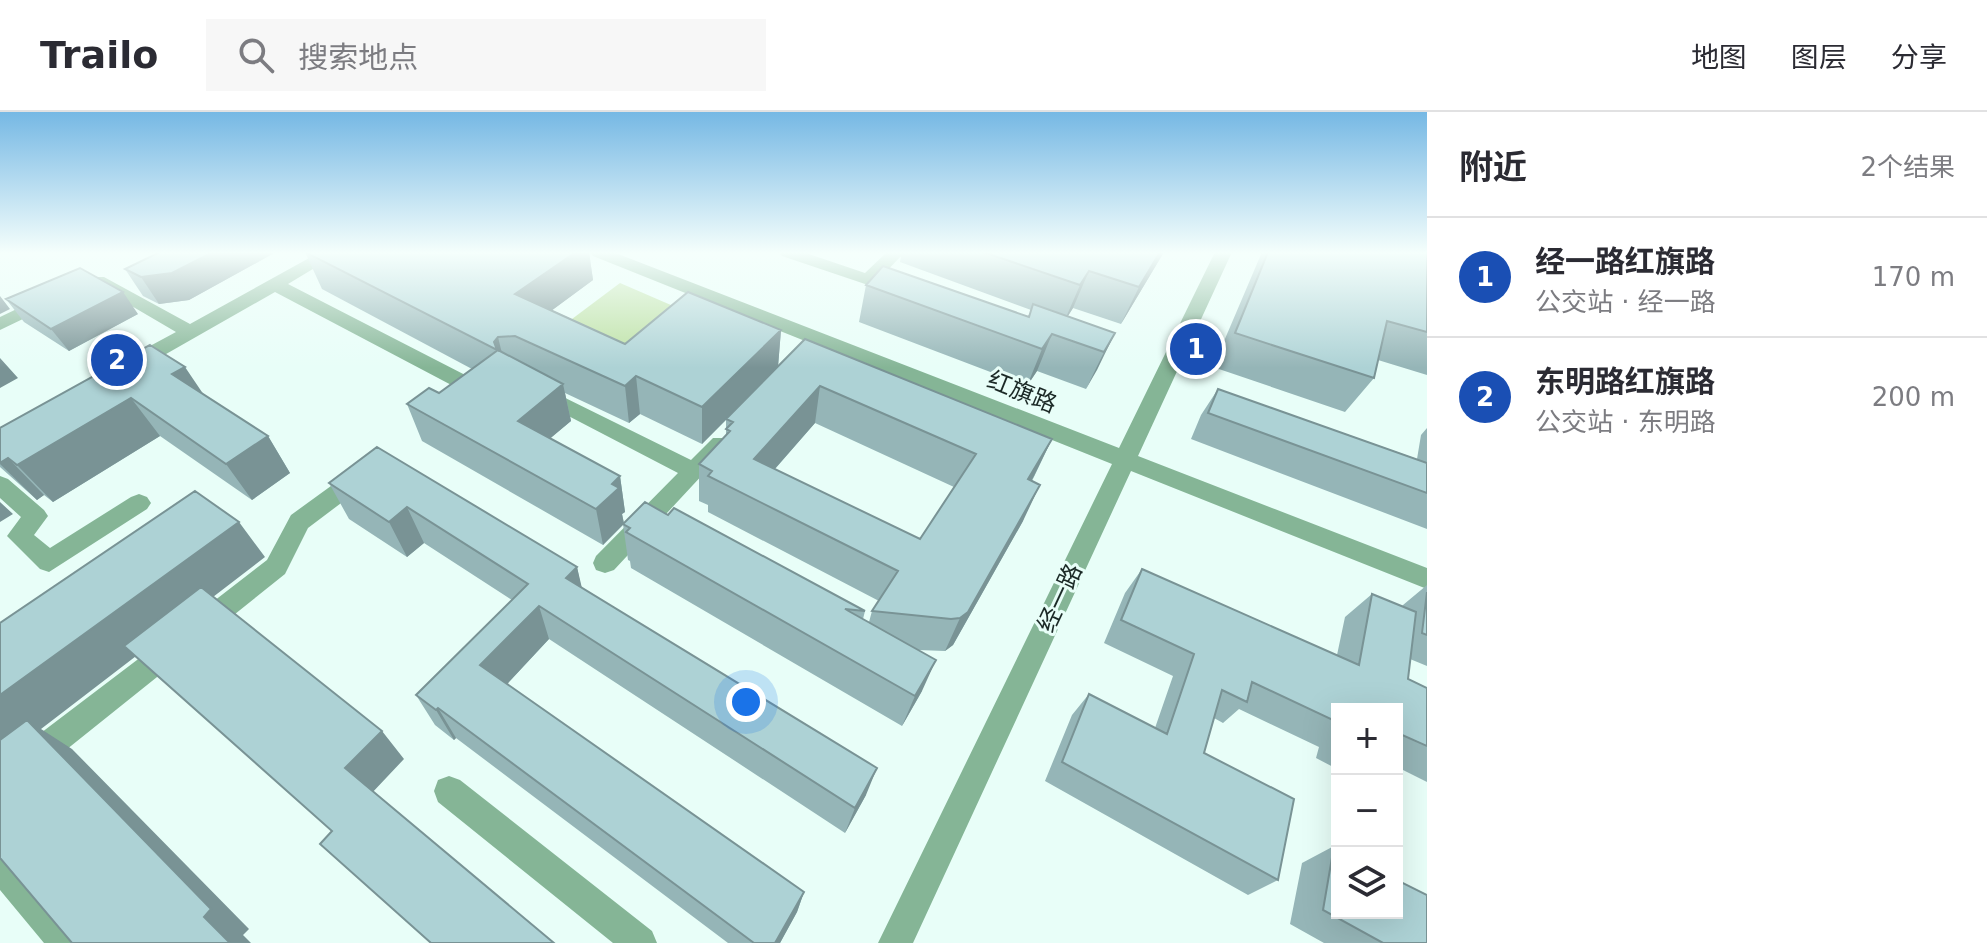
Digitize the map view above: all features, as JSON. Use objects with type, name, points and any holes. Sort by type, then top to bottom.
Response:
[{"type":"street","points":[[0,324],[66,291]]},
{"type":"street","points":[[117,291],[191,332]]},
{"type":"street","points":[[109,378],[262,291]]},
{"type":"street","points":[[287,291],[464,383]]},
{"type":"street","name":"红旗路","points":[[696,291],[1427,579]]},
{"type":"street","name":"经一路","points":[[895,943],[1206,291]]},
{"type":"street","points":[[799,362],[820,340]]},
{"type":"street","points":[[517,381],[694,471]]},
{"type":"street","points":[[605,563],[736,427]]},
{"type":"street","points":[[0,783],[276,567],[299,522],[368,470]]},
{"type":"street","points":[[0,485],[36,516],[19,536],[49,562],[139,503]]},
{"type":"street","points":[[449,791],[640,943]]},
{"type":"street","points":[[0,865],[66,943]]},
{"type":"green space","points":[[610,291],[638,291],[694,315],[648,355],[548,337]]},
{"type":"building","points":[[26,291],[123,292],[51,329],[6,299]]},
{"type":"building","points":[[381,291],[520,291],[515,294],[625,344],[688,292],[781,330],[702,407],[636,376],[625,386],[515,336],[498,337],[494,342],[497,350]]},
{"type":"building","points":[[882,291],[954,291],[1029,317],[1033,304],[1115,333],[1104,352],[1052,334],[1042,349]]},
{"type":"building","points":[[1252,291],[1427,291],[1427,332],[1387,321],[1374,378],[1235,333]]},
{"type":"building","points":[[805,339],[1052,439],[1028,479],[1040,485],[968,612],[960,618],[951,619],[872,611],[898,571],[708,476],[712,471],[699,464],[730,431],[726,429],[733,422],[726,419]],"holes":[[[820,386],[976,454],[920,539],[754,459]]]},
{"type":"building","points":[[150,345],[185,367],[172,374],[268,436],[226,464],[131,398],[17,465],[8,458],[0,463],[0,428]]},
{"type":"building","points":[[498,350],[563,384],[518,421],[620,476],[612,484],[619,488],[596,509],[407,404],[429,388],[439,393]]},
{"type":"building","points":[[1218,389],[1427,463],[1427,493],[1208,413]]},
{"type":"building","points":[[377,447],[577,567],[566,578],[877,768],[855,808],[539,606],[480,665],[804,892],[775,943],[754,943],[438,708],[436,710],[416,695],[528,584],[407,507],[389,522],[329,483]]},
{"type":"building","points":[[195,491],[239,522],[0,695],[0,623]]},
{"type":"building","points":[[645,502],[668,515],[674,508],[865,611],[845,609],[936,660],[915,696],[626,532],[630,528],[623,524]]},
{"type":"building","points":[[1142,569],[1359,665],[1372,594],[1416,612],[1408,679],[1427,688],[1427,746],[1403,735],[1403,703],[1331,703],[1331,719],[1252,682],[1247,702],[1222,690],[1204,753],[1294,799],[1278,880],[1062,762],[1089,694],[1167,734],[1194,654],[1121,620]]},
{"type":"building","points":[[201,587],[382,731],[345,768],[554,943],[431,943],[320,844],[332,831],[124,646]]},
{"type":"building","points":[[1427,592],[1427,635],[1422,633]]},
{"type":"building","points":[[27,720],[211,909],[204,917],[230,943],[72,943],[0,858],[0,740]]},
{"type":"building","points":[[1331,863],[1331,914],[1323,910]]},
{"type":"building","points":[[1403,883],[1427,895],[1427,943],[1383,943],[1339,919],[1403,919]]},
{"type":"place","name":"经一路红旗路","points":[[1196,349]]},
{"type":"place","name":"东明路红旗路","points":[[117,360]]}]
